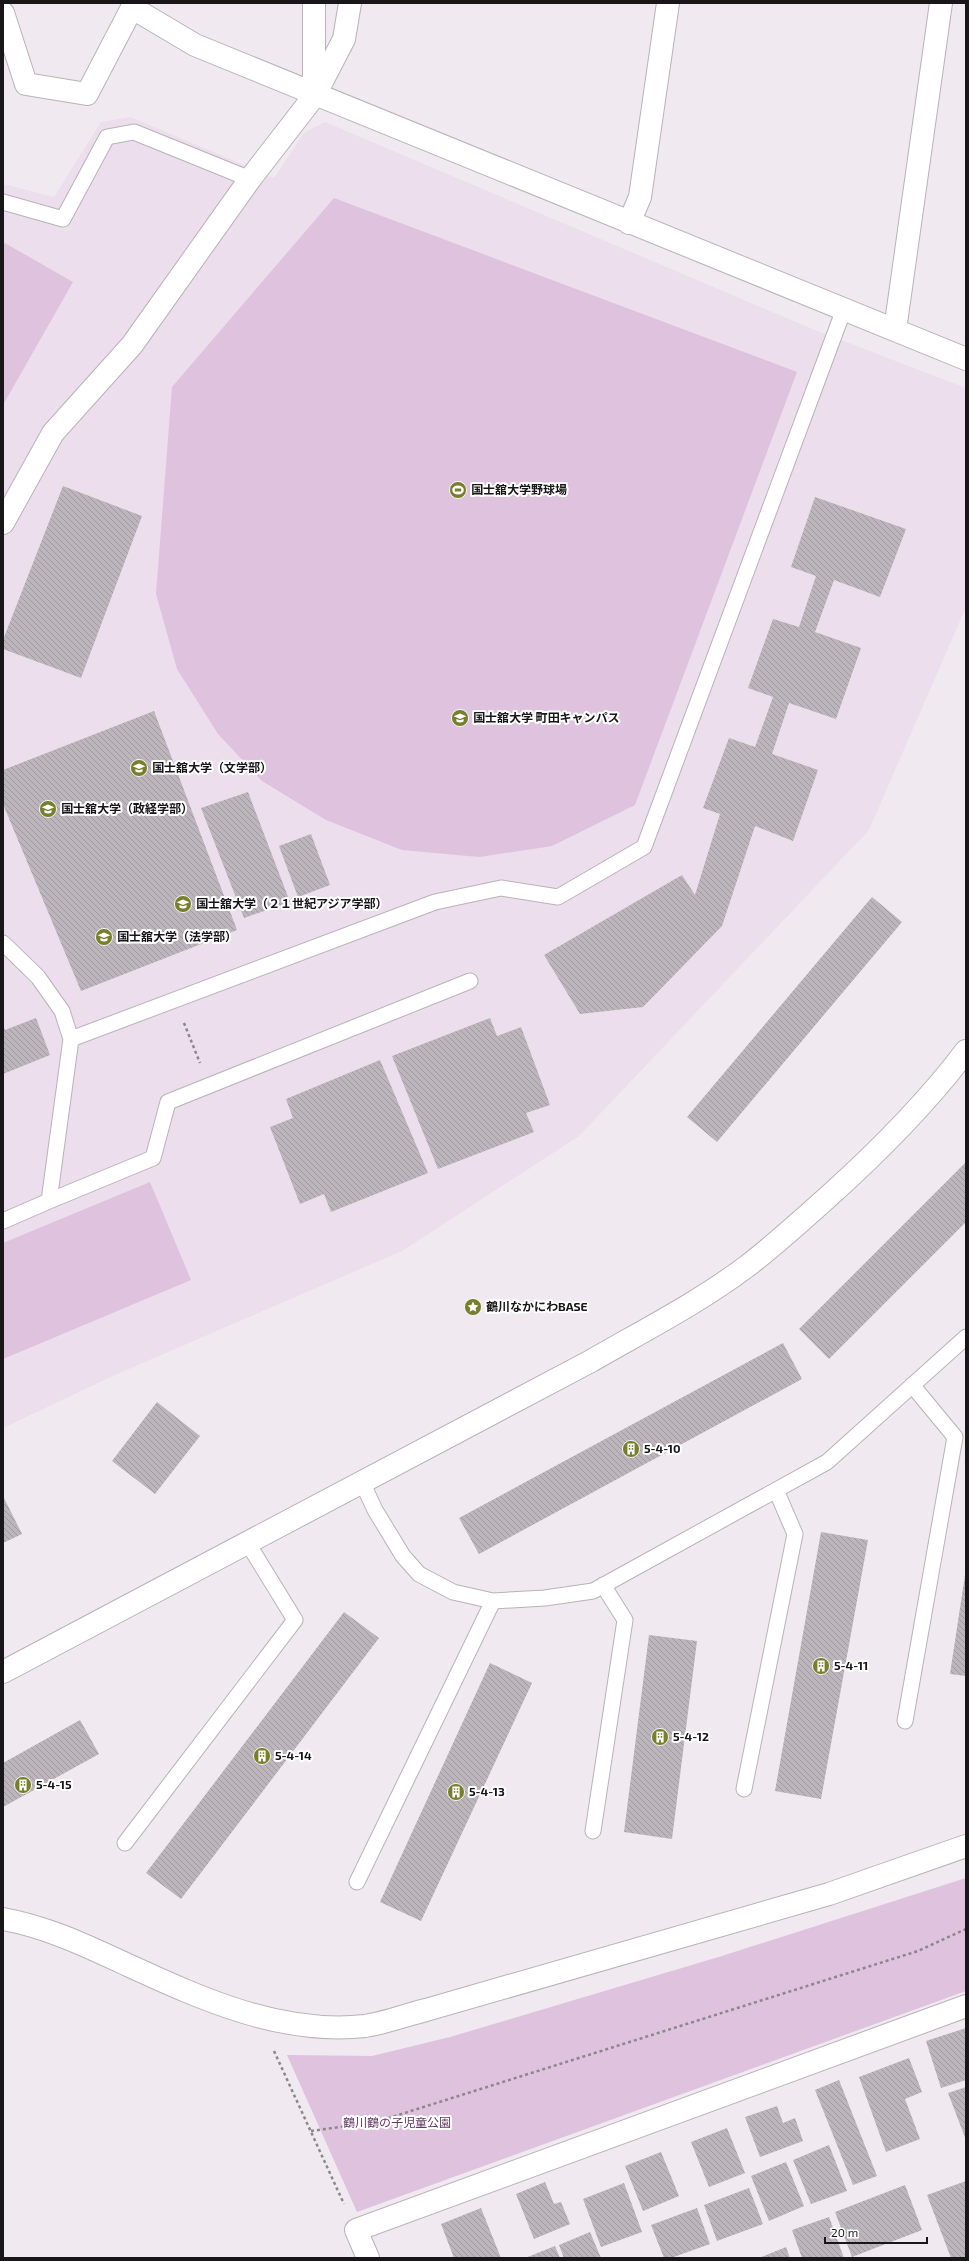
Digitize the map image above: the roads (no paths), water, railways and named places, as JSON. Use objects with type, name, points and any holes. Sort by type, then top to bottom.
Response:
[{"type":"street","points":[[314,3],[314,95]]},
{"type":"street","points":[[3,523],[53,433],[132,345],[250,178],[314,95],[344,40],[350,3]]},
{"type":"street","points":[[629,223],[640,197],[668,3]]},
{"type":"street","points":[[895,330],[941,3]]},
{"type":"street","points":[[3,13],[26,84],[87,94],[133,4],[141,13],[195,45],[314,95],[966,359]]},
{"type":"street","points":[[3,1672],[591,1361],[682,1309],[746,1267],[808,1216],[880,1150],[936,1091],[966,1051]]},
{"type":"street","points":[[3,1919],[29,1924],[77,1942],[200,1998],[258,2017],[316,2027],[365,2026],[426,2010],[828,1894],[966,1846]]},
{"type":"street","points":[[368,2258],[356,2230],[966,2006]]},
{"type":"lane","points":[[3,202],[63,219],[107,137],[134,132],[250,178]]},
{"type":"lane","points":[[71,1039],[435,902],[501,888],[558,898],[644,847],[844,309]]},
{"type":"lane","points":[[3,943],[38,977],[62,1011],[71,1039],[49,1201]]},
{"type":"lane","points":[[3,1221],[153,1158],[168,1102],[470,981]]},
{"type":"lane","points":[[362,1482],[375,1510],[403,1556],[419,1574],[454,1592],[493,1601],[545,1598],[592,1591],[827,1462],[966,1337]]},
{"type":"lane","points":[[906,1721],[955,1436],[912,1385]]},
{"type":"lane","points":[[744,1789],[796,1534],[776,1490]]},
{"type":"lane","points":[[125,1843],[295,1620],[247,1542]]},
{"type":"lane","points":[[593,1831],[625,1620],[603,1585]]},
{"type":"lane","points":[[357,1882],[493,1601]]},
{"type":"place","name":"国士舘大学野球場","points":[[458,490]]},
{"type":"place","name":"国士舘大学 町田キャンパス","points":[[460,718]]},
{"type":"place","name":"国士舘大学（文学部）","points":[[139,768]]},
{"type":"place","name":"国士舘大学（政経学部）","points":[[48,809]]},
{"type":"place","name":"国士舘大学（２１世紀アジア学部）","points":[[183,904]]},
{"type":"place","name":"国士舘大学（法学部）","points":[[104,937]]},
{"type":"place","name":"鶴川なかにわBASE","points":[[473,1307]]},
{"type":"place","name":"5-4-10","points":[[631,1449]]},
{"type":"place","name":"5-4-11","points":[[821,1666]]},
{"type":"place","name":"5-4-12","points":[[660,1737]]},
{"type":"place","name":"5-4-14","points":[[262,1756]]},
{"type":"place","name":"5-4-15","points":[[23,1785]]},
{"type":"place","name":"5-4-13","points":[[456,1792]]},
{"type":"park label","name":"鶴川鶴の子児童公園","points":[[397,2123]]}]
